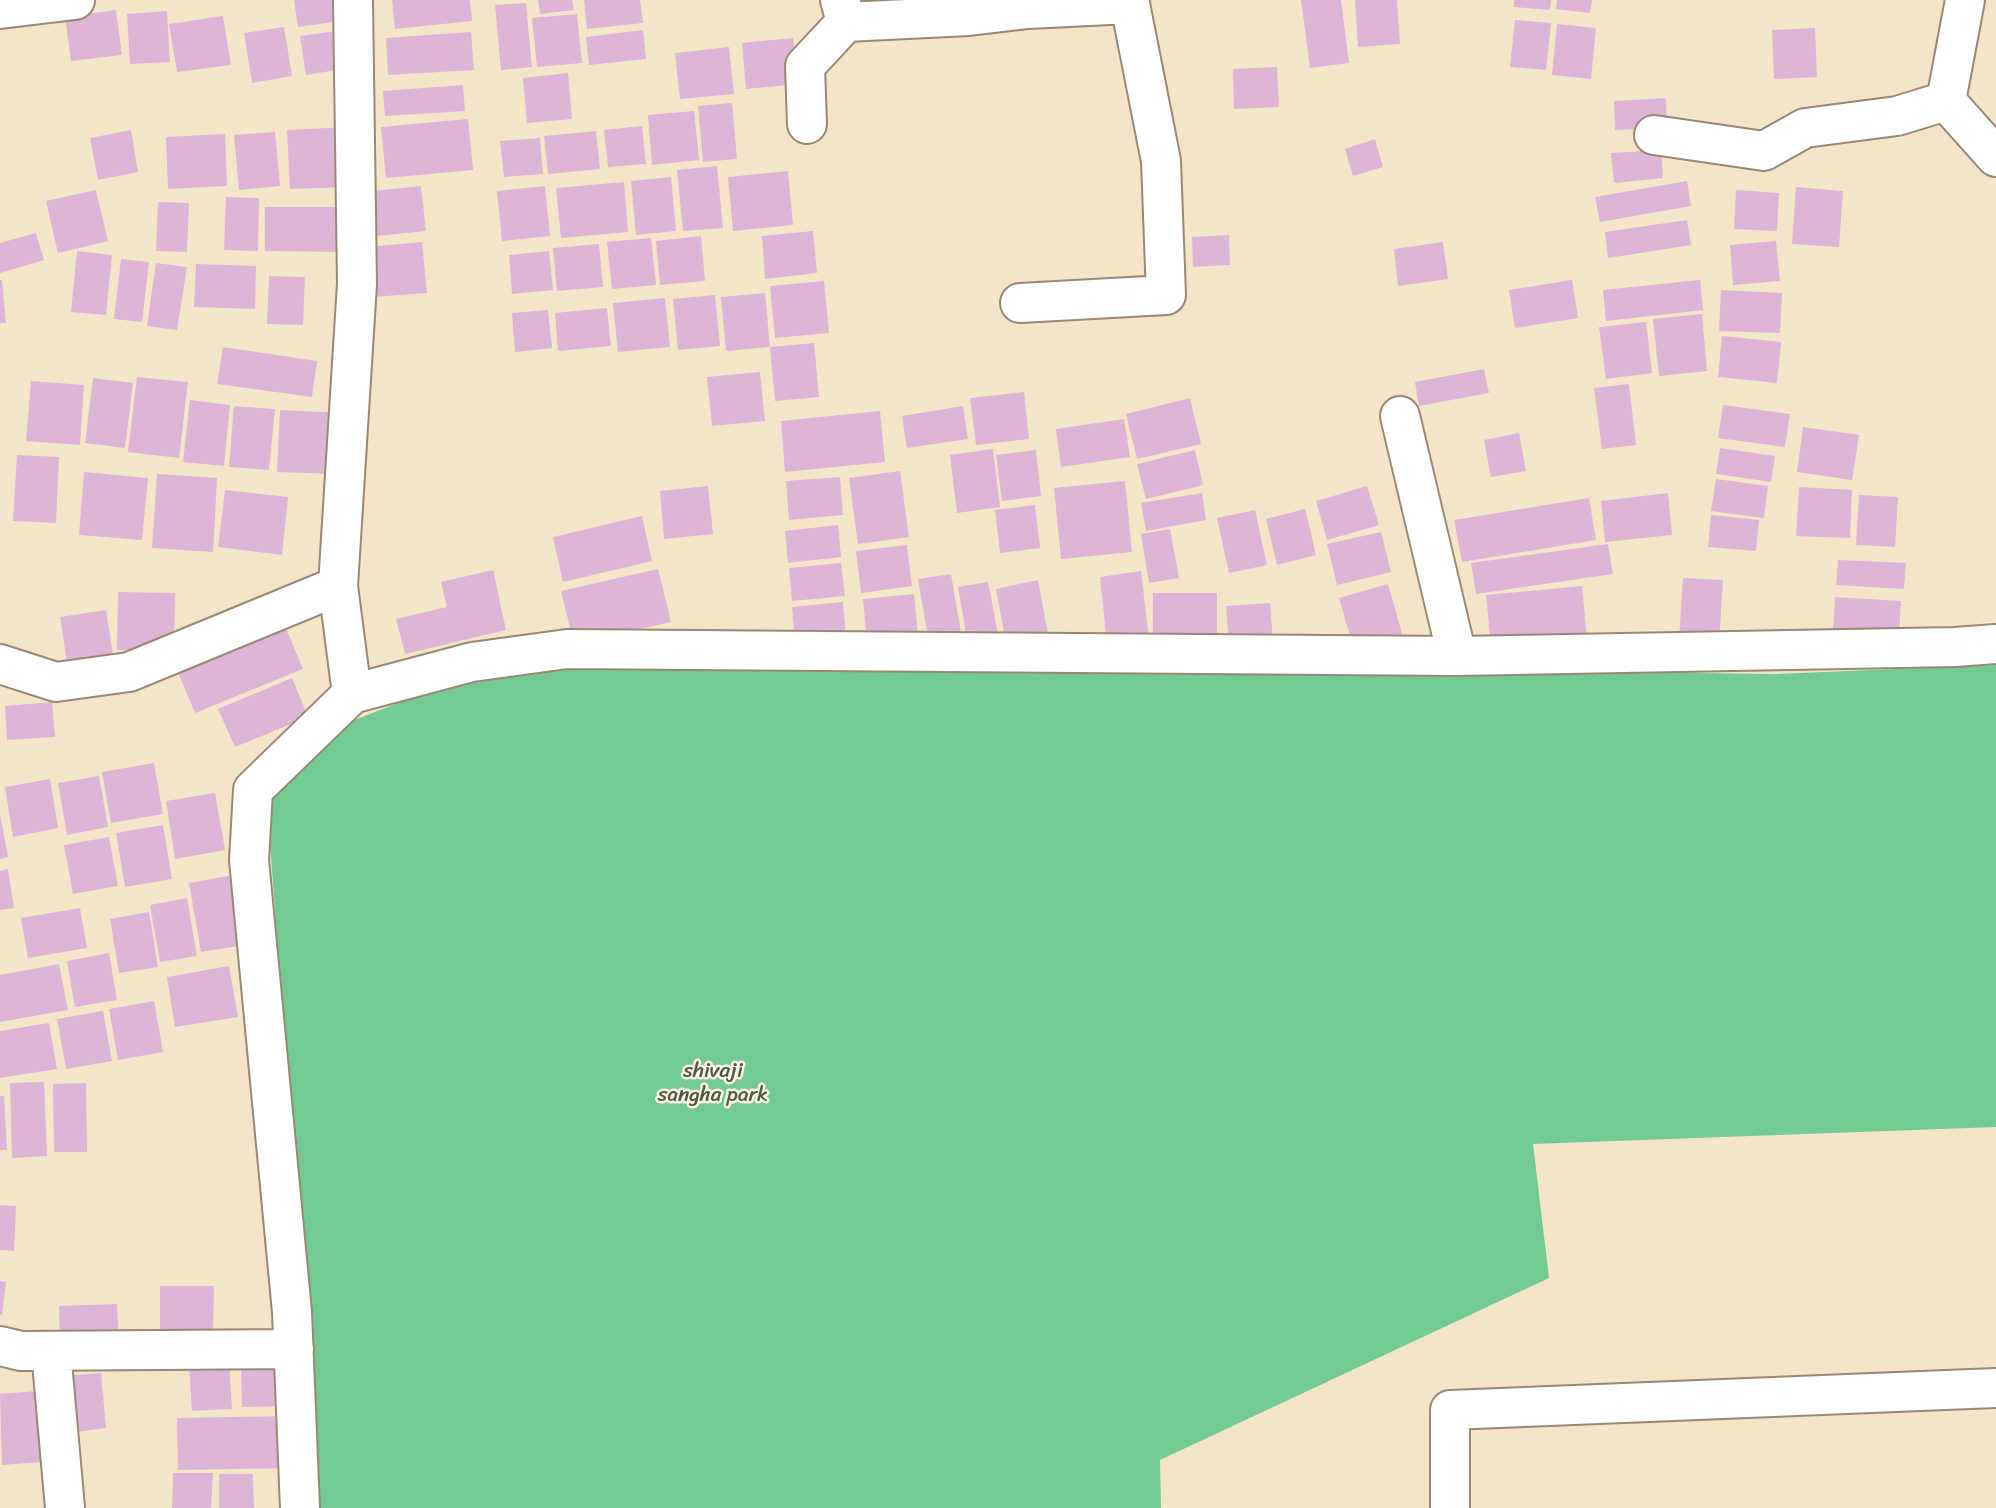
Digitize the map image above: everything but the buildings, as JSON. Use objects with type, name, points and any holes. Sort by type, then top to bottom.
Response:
[{"type":"street","points":[[0,9],[75,0]]},
{"type":"street","points":[[352,694],[338,586],[357,284],[353,0]]},
{"type":"street","points":[[1947,102],[1965,0]]},
{"type":"street","points":[[807,124],[805,66],[843,11],[969,16],[1126,2],[1161,161],[1166,295],[1020,303]]},
{"type":"street","points":[[1654,135],[1764,151],[1805,128],[1897,116],[1947,102]]},
{"type":"street","points":[[1947,102],[1996,158]]},
{"type":"street","points":[[1399,416],[1457,656]]},
{"type":"street","points":[[0,664],[56,681],[130,672],[338,586]]},
{"type":"street","points":[[300,1508],[294,1349],[249,860],[253,790],[352,694],[472,662],[567,649],[1457,656],[1955,648],[1996,643]]},
{"type":"street","points":[[0,1346],[21,1351],[294,1349]]},
{"type":"street","points":[[51,1351],[65,1508]]},
{"type":"street","points":[[1450,1508],[1450,1410],[1996,1388]]},
{"type":"green space","name":"shivaji sangha park","points":[[513,658],[1775,674],[1996,665],[1996,1127],[1533,1144],[1549,1278],[1160,1460],[1161,1508],[312,1508],[285,1043],[267,803],[352,721]]}]
